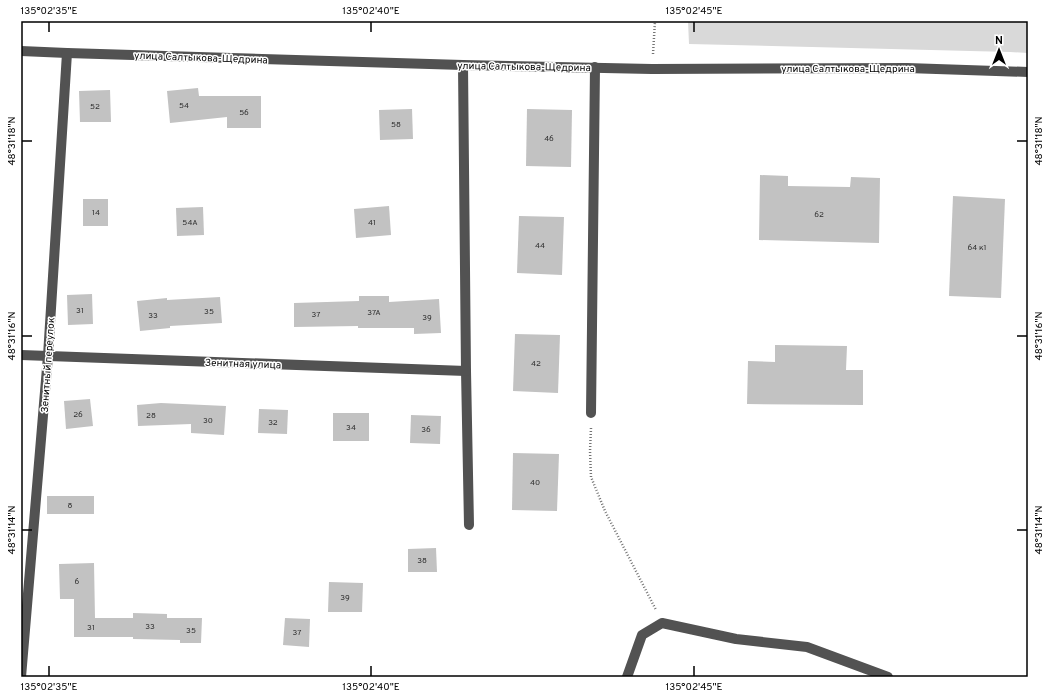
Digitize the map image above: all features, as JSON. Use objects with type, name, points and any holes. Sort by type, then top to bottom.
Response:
[{"type":"street","name":"улица Салтыкова-Щедрина","points":[[21,51],[652,69],[907,68],[1028,72]]},
{"type":"street","name":"Зенитный переулок","points":[[21,677],[48,356],[67,53]]},
{"type":"street","points":[[463,64],[468,526]]},
{"type":"street","points":[[591,414],[595,67]]},
{"type":"street","name":"Зенитная улица","points":[[21,355],[466,372]]},
{"type":"street","points":[[627,677],[642,635],[662,624],[736,639],[807,647],[888,677]]},
{"type":"path","points":[[652,69],[655,21]]},
{"type":"path","points":[[591,414],[591,477],[606,511],[658,613]]},
{"type":"shaded area","points":[[688,21],[1028,21],[1028,53],[689,44]]},
{"type":"building","points":[[198,88],[199,96],[261,96],[261,128],[227,128],[227,117],[170,123],[167,91]]},
{"type":"building","points":[[110,90],[111,122],[80,122],[79,91]]},
{"type":"building","points":[[412,109],[413,139],[380,140],[379,110]]},
{"type":"building","points":[[527,109],[572,110],[571,167],[526,166]]},
{"type":"building","points":[[760,175],[788,176],[788,186],[850,187],[851,177],[880,178],[879,243],[759,240]]},
{"type":"building","points":[[953,196],[1005,199],[1001,298],[949,296]]},
{"type":"building","points":[[83,199],[108,199],[108,226],[83,226]]},
{"type":"building","points":[[389,206],[391,235],[356,238],[354,209]]},
{"type":"building","points":[[203,207],[204,235],[177,236],[176,208]]},
{"type":"building","points":[[519,216],[564,217],[562,275],[517,273]]},
{"type":"building","points":[[92,294],[93,324],[68,325],[67,295]]},
{"type":"building","points":[[359,296],[389,296],[389,302],[439,299],[441,333],[414,334],[414,328],[358,328],[358,326],[294,327],[294,303],[359,301]]},
{"type":"building","points":[[220,297],[222,323],[170,326],[170,328],[140,331],[137,301],[167,298],[167,300]]},
{"type":"building","points":[[515,334],[560,335],[558,393],[513,391]]},
{"type":"building","points":[[775,345],[847,346],[846,370],[863,370],[863,405],[747,404],[748,361],[775,362]]},
{"type":"building","points":[[90,399],[93,426],[66,429],[64,401]]},
{"type":"building","points":[[161,403],[226,406],[224,435],[191,433],[191,424],[138,426],[137,405]]},
{"type":"building","points":[[259,409],[288,410],[287,434],[258,433]]},
{"type":"building","points":[[333,413],[369,413],[369,441],[333,441]]},
{"type":"building","points":[[411,415],[441,416],[440,444],[410,443]]},
{"type":"building","points":[[513,453],[559,454],[557,511],[512,510]]},
{"type":"building","points":[[47,496],[94,496],[94,514],[47,514]]},
{"type":"building","points":[[436,548],[437,572],[408,572],[408,549]]},
{"type":"building","points":[[94,563],[95,618],[133,618],[133,613],[167,614],[167,618],[202,618],[201,643],[180,643],[180,640],[133,639],[133,637],[74,637],[74,599],[60,599],[59,564]]},
{"type":"building","points":[[329,582],[363,583],[362,612],[328,612]]},
{"type":"building","points":[[285,618],[310,619],[309,647],[283,645]]}]
